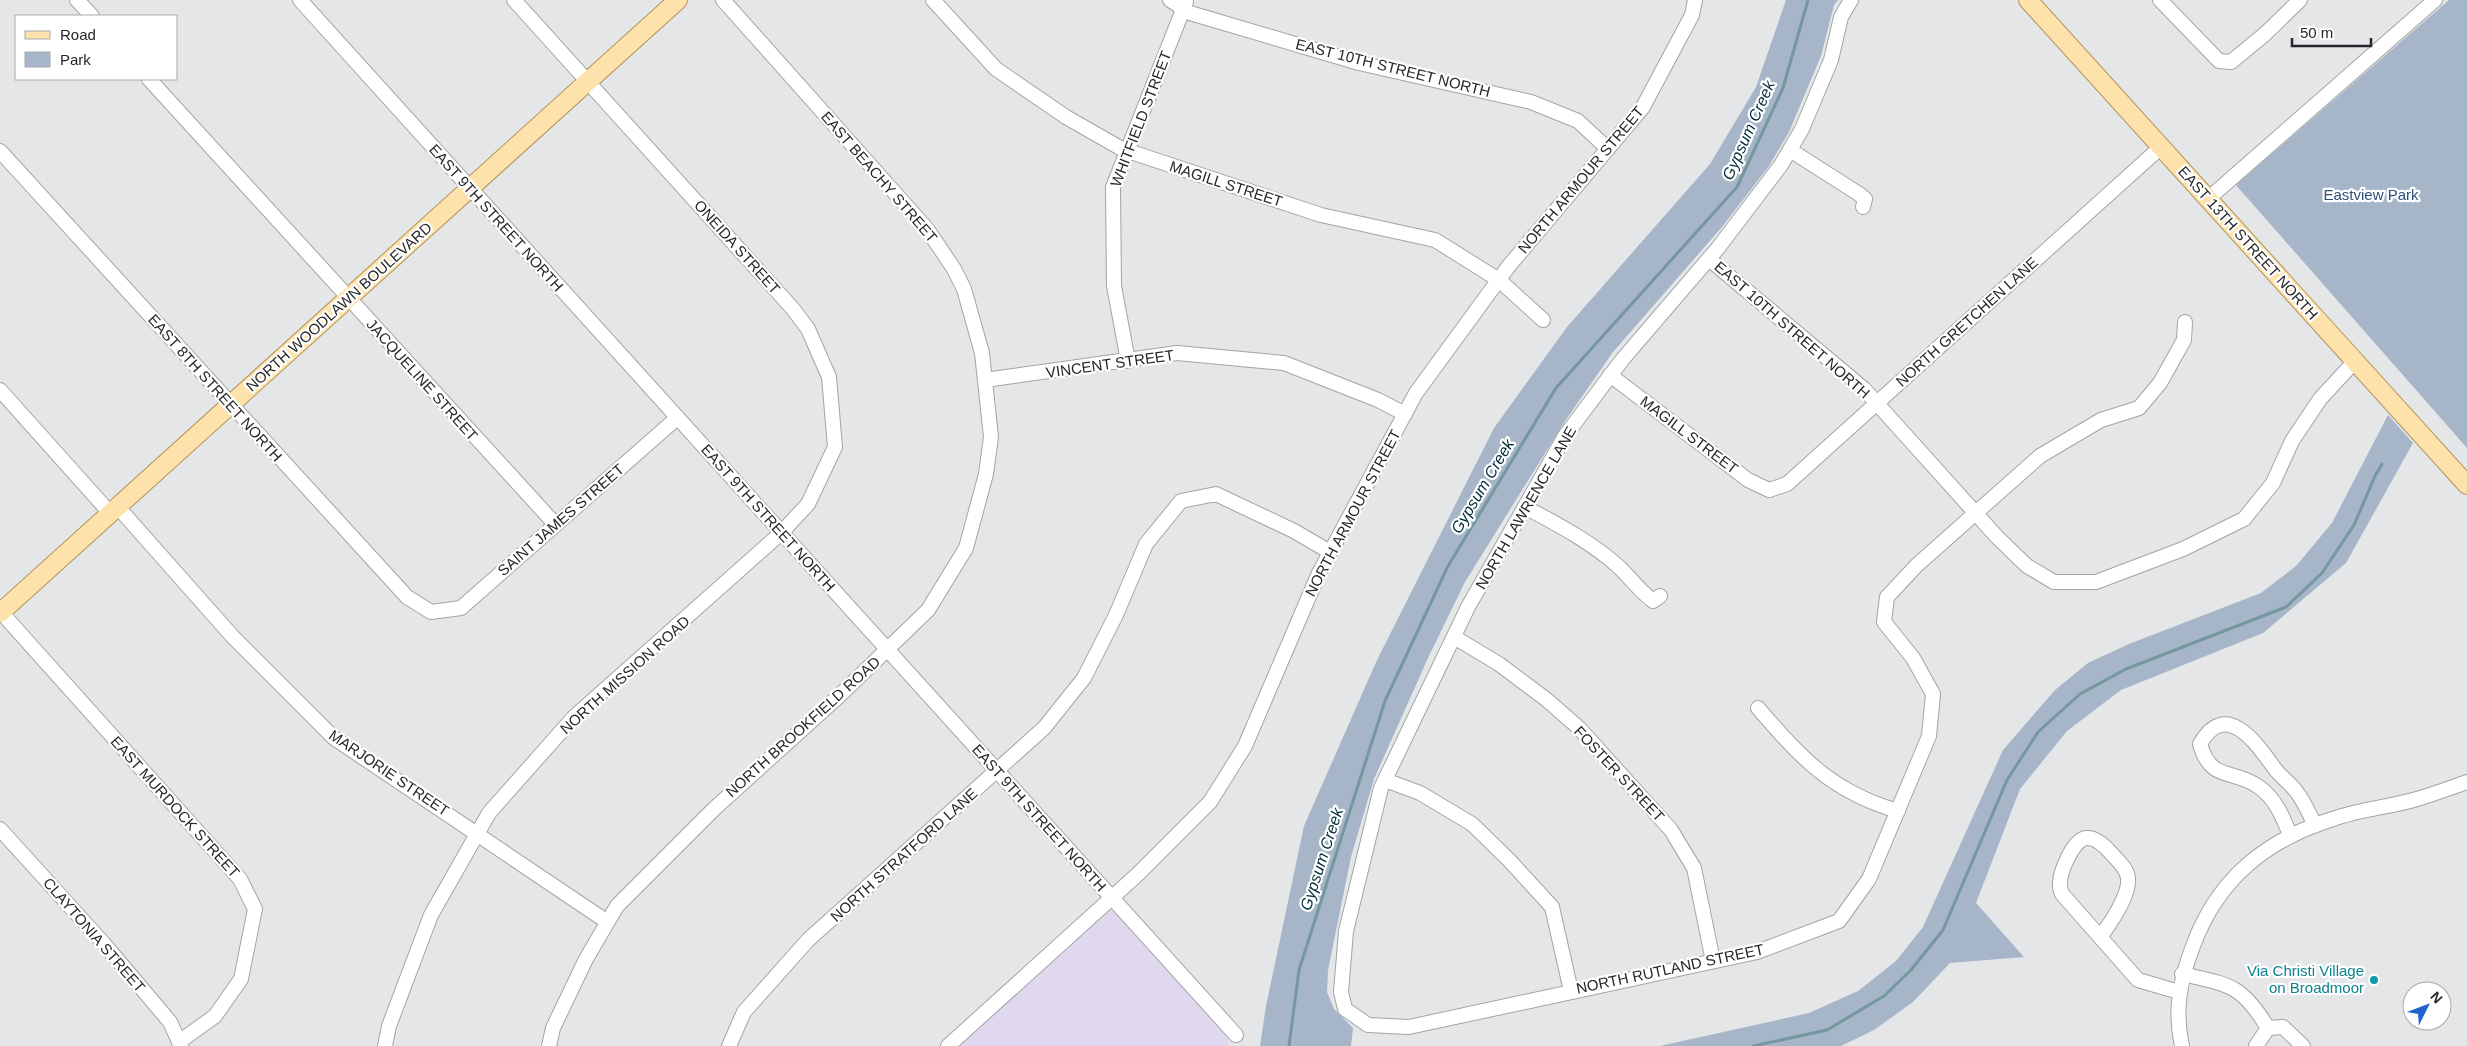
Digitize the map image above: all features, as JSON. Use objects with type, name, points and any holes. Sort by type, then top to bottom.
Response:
[{"type":"main road","name":"NORTH WOODLAWN BOULEVARD","points":[[0,612],[470,190],[678,0]]},
{"type":"main road","name":"EAST 13TH STREET NORTH","points":[[2028,0],[2467,485]]},
{"type":"street","points":[[78,0],[91,15]]},
{"type":"street","name":"EAST 9TH STREET NORTH","points":[[300,0],[1236,1035]]},
{"type":"street","name":"ONEIDA STREET","points":[[514,0],[808,329],[829,377],[835,447],[808,504],[781,533]]},
{"type":"street","name":"EAST BEACHY STREET","points":[[723,0],[927,229],[954,269],[964,289],[982,353],[985,380]]},
{"type":"street","name":"MAGILL STREET","points":[[933,0],[996,68],[1066,117],[1126,151],[1321,215],[1435,240],[1499,280],[1543,320]]},
{"type":"street","name":"EAST 10TH STREET NORTH","points":[[1170,0],[1185,4],[1190,13],[1359,63],[1531,102],[1578,121],[1608,149]]},
{"type":"street","name":"NORTH ARMOUR STREET","points":[[948,1046],[1112,898],[1210,802],[1245,746],[1319,573],[1416,393],[1499,280],[1643,107],[1692,14],[1695,0]]},
{"type":"street","name":"NORTH LAWRENCE LANE","points":[[1351,1014],[1345,1009],[1341,992],[1346,931],[1385,780],[1454,637],[1565,436],[1610,375],[1709,259],[1781,165],[1802,129],[1831,60],[1841,17],[1851,0]]},
{"type":"street","points":[[2160,0],[2219,61],[2231,62],[2300,0]]},
{"type":"street","points":[[2208,199],[2435,0]]},
{"type":"street","name":"WHITFIELD STREET","points":[[1128,360],[1114,286],[1113,187],[1185,4]]},
{"type":"street","name":"JACQUELINE STREET","points":[[150,80],[555,524]]},
{"type":"street","name":"NORTH GRETCHEN LANE","points":[[1770,490],[1787,484],[2161,147]]},
{"type":"street","points":[[1790,150],[1859,194],[1865,199],[1863,207]]},
{"type":"street","name":"EAST 8TH STREET NORTH","points":[[0,152],[407,597],[431,612],[439,611]]},
{"type":"street","name":"EAST 10TH STREET NORTH","points":[[1709,259],[1864,389],[1976,513],[2027,566],[2054,582],[2096,582],[2183,549],[2244,519],[2273,483],[2292,441],[2320,399],[2355,361]]},
{"type":"street","name":"NORTH RUTLAND STREET","points":[[1351,1014],[1368,1025],[1409,1027],[1571,990],[1757,952],[1839,921],[1870,879],[1929,736],[1933,694],[1913,658],[1884,622],[1887,597],[1917,566],[2040,456],[2101,420],[2139,408],[2160,383],[2184,340],[2184,322]]},
{"type":"street","name":"VINCENT STREET","points":[[985,380],[1177,353],[1284,363],[1378,400],[1405,414]]},
{"type":"street","name":"MAGILL STREET","points":[[1610,375],[1748,480],[1770,490]]},
{"type":"street","name":"NORTH BROOKFIELD ROAD","points":[[549,1046],[553,1028],[606,921],[617,906],[715,808],[888,651],[928,610],[966,548],[986,474],[992,436],[985,380]]},
{"type":"street","name":"MARJORIE STREET","points":[[0,390],[233,637],[334,738],[478,833],[606,921]]},
{"type":"street","name":"SAINT JAMES STREET","points":[[439,611],[461,608],[677,418]]},
{"type":"street","name":"NORTH STRATFORD LANE","points":[[729,1046],[744,1012],[808,940],[998,772],[1044,728],[1084,678],[1116,615],[1146,544],[1181,501],[1216,494],[1294,531],[1330,552]]},
{"type":"street","points":[[1525,506],[1563,527],[1619,567],[1653,601],[1660,596]]},
{"type":"street","name":"NORTH MISSION ROAD","points":[[386,1046],[388,1026],[431,914],[489,813],[574,717],[781,533]]},
{"type":"street","name":"EAST MURDOCK STREET","points":[[0,612],[240,879],[255,909],[241,979],[215,1016],[180,1044]]},
{"type":"street","name":"FOSTER STREET","points":[[1454,637],[1499,664],[1547,700],[1580,729],[1671,830],[1694,868],[1714,961]]},
{"type":"street","points":[[1758,708],[1784,738],[1824,778],[1870,803],[1898,811]]},
{"type":"street","points":[[2290,835],[2275,803],[2259,787],[2210,767],[2203,756],[2200,744],[2212,728],[2226,724],[2239,728],[2253,739],[2277,772],[2297,792],[2315,825]]},
{"type":"street","points":[[1385,780],[1420,793],[1472,824],[1509,860],[1552,908],[1571,990]]},
{"type":"street","points":[[2182,1046],[2178,1026],[2179,992],[2182,974],[2200,926],[2222,889],[2261,852],[2290,835],[2337,817],[2417,799],[2467,782]]},
{"type":"street","name":"CLAYTONIA STREET","points":[[0,829],[170,1022],[180,1044]]},
{"type":"street","points":[[2100,937],[2115,917],[2127,886],[2128,878],[2125,870],[2106,846],[2098,841],[2086,838],[2072,849],[2060,882],[2062,894],[2100,937],[2138,980],[2179,992]]},
{"type":"street","points":[[2182,974],[2222,983],[2240,991],[2255,1006],[2268,1028]]},
{"type":"street","points":[[2268,1028],[2283,1027],[2303,1046]]},
{"type":"street","points":[[2256,1046],[2268,1028]]},
{"type":"shaded area","points":[[1111,910],[1117,912],[1228,1038],[1229,1046],[956,1046],[1104,912]]},
{"type":"green space","points":[[1786,0],[1838,0],[1834,5],[1821,56],[1789,132],[1769,166],[1722,227],[1613,352],[1565,421],[1465,582],[1428,658],[1374,779],[1351,857],[1328,970],[1327,992],[1334,1009],[1353,1028],[1351,1046],[1260,1046],[1266,1006],[1304,826],[1377,660],[1494,428],[1567,327],[1710,164],[1756,87]]},
{"type":"green space","name":"Eastview Park","points":[[2449,0],[2467,0],[2467,448],[2236,185]]},
{"type":"green space","points":[[2388,415],[2413,443],[2346,563],[2263,633],[2121,690],[2067,731],[2020,789],[1976,903],[2024,957],[1950,963],[1913,1002],[1874,1030],[1841,1046],[1660,1046],[1809,1013],[1858,991],[1896,961],[1923,927],[2003,750],[2055,690],[2088,663],[2129,644],[2261,593],[2296,566],[2332,523]]},
{"type":"waterway","name":"Gypsum Creek","points":[[1289,1046],[1299,970],[1385,701],[1448,566],[1556,388],[1737,187],[1783,88],[1808,0]]},
{"type":"waterway","points":[[1753,1046],[1827,1030],[1884,996],[1911,970],[1943,930],[2007,780],[2038,732],[2080,694],[2126,669],[2286,607],[2322,573],[2354,525],[2382,464]]},
{"type":"place","name":"Via Christi Village on Broadmoor","points":[[2374,980]]}]
